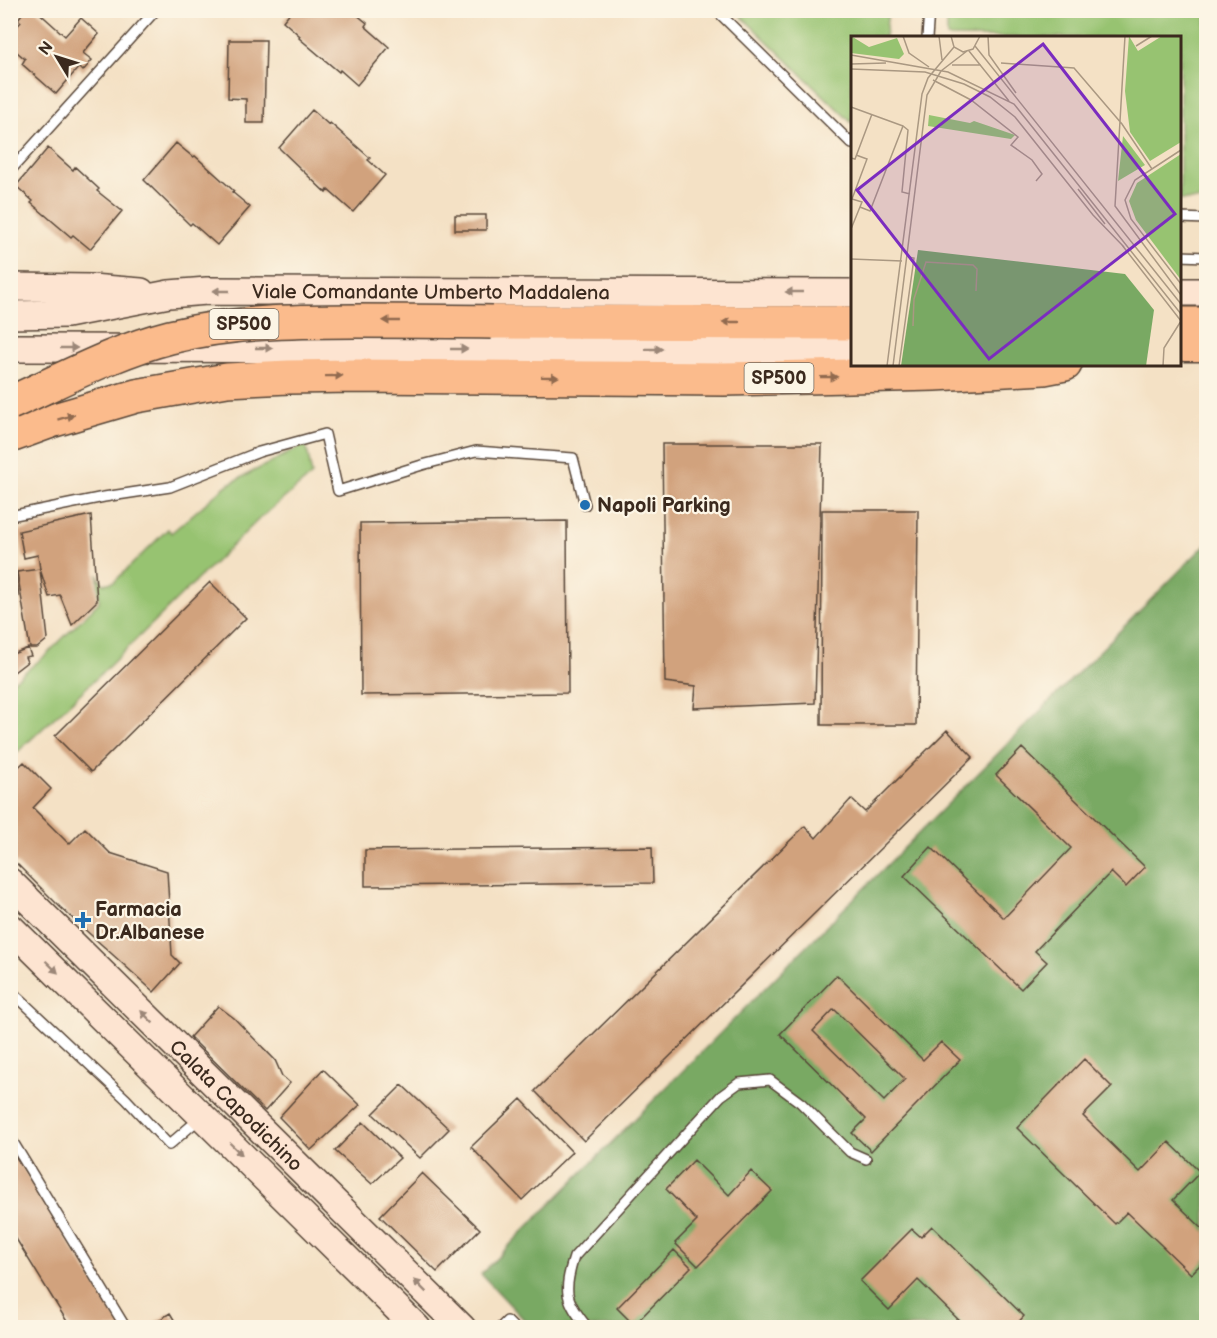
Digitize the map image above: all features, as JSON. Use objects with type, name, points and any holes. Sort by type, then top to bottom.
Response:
[{"type":"highway","name":"SP500","points":[[10,403],[126,351],[168,337],[247,323],[298,321],[851,323]]},
{"type":"highway","name":"SP500","points":[[10,436],[92,408],[136,396],[227,380],[289,376],[724,379],[912,375],[1054,366]]},
{"type":"main road","points":[[10,287],[92,288],[169,294]]},
{"type":"main road","name":"Viale Comandante Umberto Maddalena","points":[[10,315],[67,314],[169,294],[207,291],[851,292]]},
{"type":"main road","points":[[1181,292],[1206,292]]},
{"type":"main road","points":[[10,348],[851,350]]},
{"type":"main road","name":"Calata Capodichino","points":[[10,882],[462,1328]]},
{"type":"main road","name":"Calata Capodichino","points":[[10,927],[417,1328]]},
{"type":"lane","points":[[10,171],[156,10]]},
{"type":"lane","points":[[716,10],[851,143]]},
{"type":"lane","points":[[927,36],[929,10]]},
{"type":"lane","points":[[1181,218],[1206,219]]},
{"type":"lane","points":[[1181,256],[1206,257]]},
{"type":"lane","points":[[10,516],[104,497],[170,487],[260,452],[325,434],[338,491],[477,451],[573,458],[585,505]]},
{"type":"lane","points":[[10,990],[126,1099],[169,1145],[202,1116]]},
{"type":"lane","points":[[588,1328],[570,1306],[567,1282],[574,1257],[722,1096],[739,1083],[770,1080],[801,1103],[850,1152],[866,1158]]},
{"type":"lane","points":[[10,1137],[126,1328]]},
{"type":"lane","points":[[500,1328],[507,1321],[513,1328]]},
{"type":"green space","points":[[736,11],[888,11],[885,36],[851,36],[851,122]]},
{"type":"green space","points":[[947,11],[1206,11],[1206,200],[1181,200],[1181,36],[947,36]]},
{"type":"green space","points":[[306,444],[312,475],[258,520],[101,674],[11,758],[11,683],[46,655],[99,602],[98,576],[103,584],[114,582],[168,529],[171,533],[227,485]]},
{"type":"green space","points":[[1206,544],[1206,1327],[531,1327],[481,1274]]},
{"type":"building","points":[[25,10],[36,10],[65,36],[81,18],[99,34],[83,53],[92,60],[83,71],[79,67],[56,94],[22,64],[25,59],[10,46],[10,34],[21,22],[18,19]]},
{"type":"building","points":[[292,10],[351,10],[367,23],[365,26],[389,47],[357,85],[299,38],[300,36],[283,21]]},
{"type":"building","points":[[229,40],[266,40],[264,123],[246,123],[246,99],[228,98]]},
{"type":"building","points":[[312,110],[370,158],[368,160],[385,175],[353,212],[328,190],[326,193],[279,148]]},
{"type":"building","points":[[176,143],[193,157],[195,156],[250,207],[217,245],[192,223],[190,225],[144,180]]},
{"type":"building","points":[[48,148],[73,170],[75,167],[99,189],[97,191],[122,211],[90,249],[73,235],[71,237],[31,203],[33,201],[16,186]]},
{"type":"building","points":[[455,215],[486,215],[486,230],[455,230]]},
{"type":"building","points":[[662,444],[822,444],[815,703],[694,708],[696,686],[665,682]]},
{"type":"building","points":[[822,510],[918,510],[916,725],[821,725]]},
{"type":"building","points":[[91,515],[97,601],[72,625],[60,595],[49,597],[38,555],[24,558],[19,531]]},
{"type":"building","points":[[567,521],[568,693],[361,695],[360,523]]},
{"type":"building","points":[[13,556],[19,596],[10,598],[10,557]]},
{"type":"building","points":[[40,569],[48,639],[37,648],[30,648],[17,572]]},
{"type":"building","points":[[210,582],[246,618],[91,772],[55,736]]},
{"type":"building","points":[[28,648],[31,656],[25,657],[27,662],[10,675],[10,655]]},
{"type":"building","points":[[947,730],[973,757],[584,1141],[535,1091],[805,826],[816,838],[851,799],[865,812]]},
{"type":"building","points":[[1022,748],[1145,867],[1126,887],[1111,872],[1035,951],[1047,962],[1021,989],[904,876],[931,847],[1004,918],[1071,848],[996,775]]},
{"type":"building","points":[[24,762],[51,789],[33,808],[69,844],[85,828],[110,853],[167,871],[172,955],[180,963],[154,992],[60,907],[10,857],[10,775]]},
{"type":"building","points":[[652,847],[653,883],[365,886],[365,850]]},
{"type":"building","points":[[837,975],[923,1060],[941,1042],[960,1060],[871,1151],[852,1133],[866,1119],[780,1034]],"holes":[[[834,1009],[905,1079],[884,1101],[813,1031]]]},
{"type":"building","points":[[218,1006],[234,1018],[275,1060],[282,1076],[290,1083],[265,1111],[190,1037]]},
{"type":"building","points":[[1084,1059],[1112,1087],[1083,1116],[1140,1172],[1169,1142],[1200,1172],[1173,1200],[1206,1232],[1206,1259],[1191,1274],[1127,1212],[1115,1224],[1017,1128]]},
{"type":"building","points":[[323,1069],[360,1105],[311,1150],[279,1117]]},
{"type":"building","points":[[402,1085],[449,1129],[420,1158],[373,1114]]},
{"type":"building","points":[[521,1099],[572,1152],[522,1200],[471,1147]]},
{"type":"building","points":[[363,1122],[400,1158],[372,1184],[335,1151]]},
{"type":"building","points":[[10,1147],[122,1328],[71,1328],[10,1229]]},
{"type":"building","points":[[694,1160],[729,1195],[751,1171],[772,1191],[698,1266],[675,1243],[697,1221],[666,1189]]},
{"type":"building","points":[[422,1173],[480,1229],[437,1272],[380,1216]]},
{"type":"building","points":[[932,1226],[1024,1316],[1013,1328],[967,1328],[918,1280],[889,1310],[860,1281],[912,1229],[921,1237]]},
{"type":"building","points":[[674,1250],[691,1267],[634,1325],[617,1308]]},
{"type":"building","points":[[170,1313],[179,1328],[146,1328]]},
{"type":"place","name":"Napoli Parking","points":[[585,505]]},
{"type":"place","name":"Farmacia Dr.Albanese","points":[[83,920]]}]
